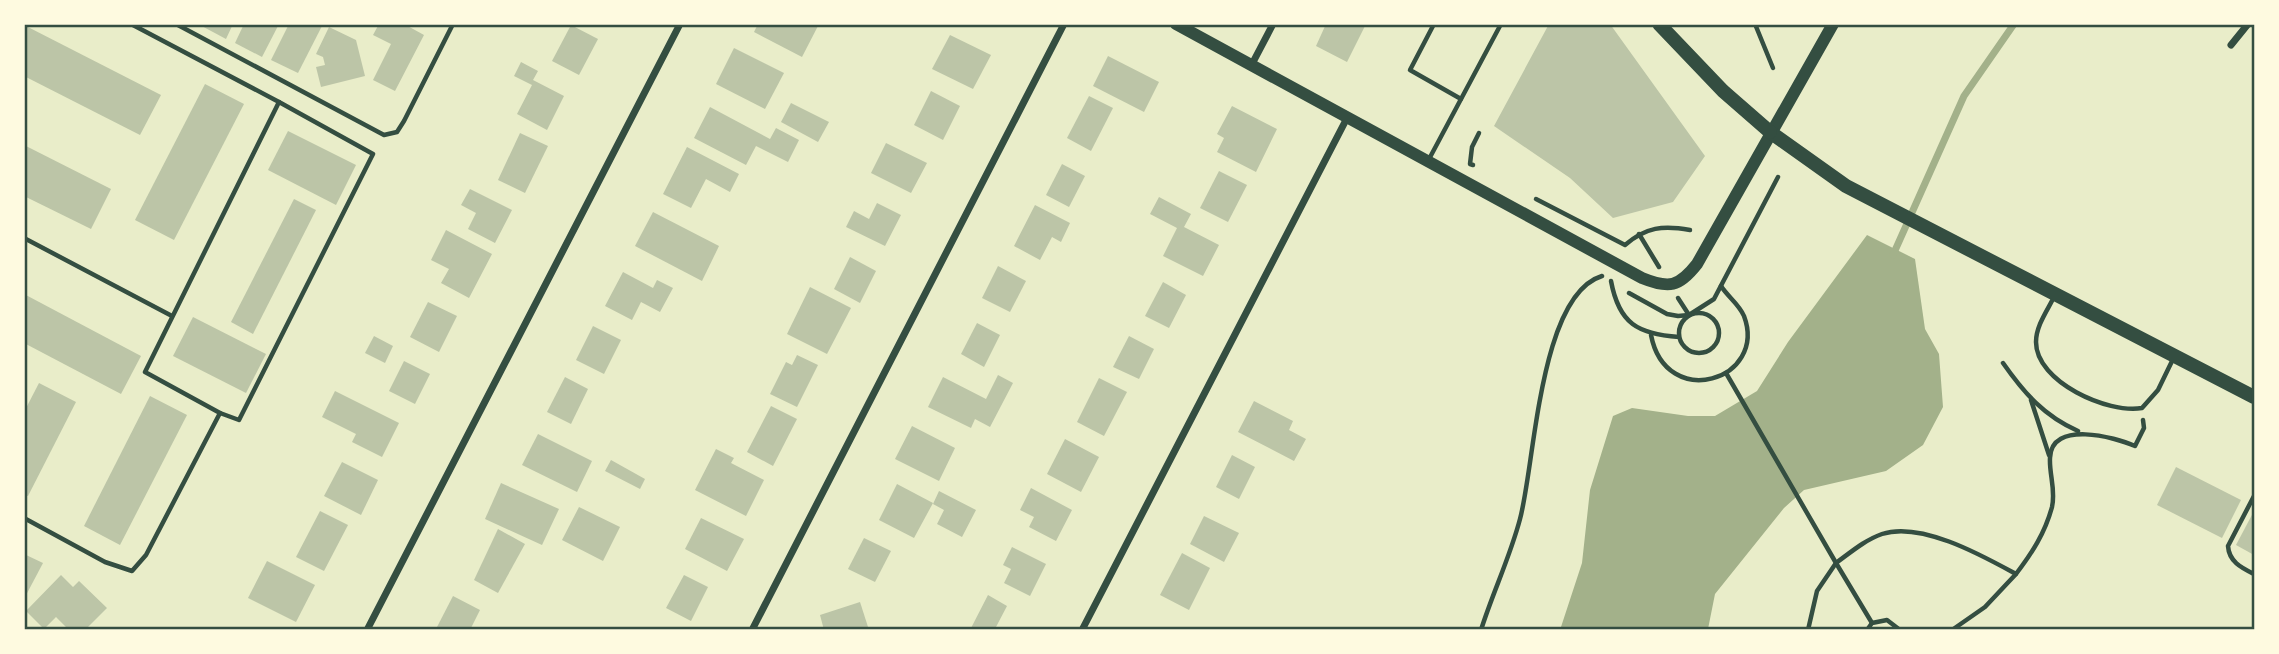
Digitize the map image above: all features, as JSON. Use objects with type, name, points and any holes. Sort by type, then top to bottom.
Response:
[{"type":"main road","points":[[1659,24],[1723,91],[1770,132],[1846,186],[2054,296],[2255,397]]},
{"type":"street","points":[[367,629],[680,24]]},
{"type":"street","points":[[752,629],[1064,24]]},
{"type":"street","points":[[1177,24],[1642,278],[1670,285],[1686,278],[1697,264],[1833,24]]},
{"type":"street","points":[[1251,65],[1273,24]]},
{"type":"street","points":[[2231,45],[2248,24]]},
{"type":"street","points":[[1082,629],[1347,118]]},
{"type":"lane","points":[[131,24],[279,102],[373,154],[239,420],[220,413],[145,372],[279,102]]},
{"type":"lane","points":[[176,24],[384,135],[397,132],[404,121],[453,24]]},
{"type":"lane","points":[[1434,24],[1410,70],[1461,99]]},
{"type":"lane","points":[[1428,162],[1501,24]]},
{"type":"lane","points":[[24,238],[172,316]]},
{"type":"lane","points":[[2054,296],[2037,331],[2037,352],[2046,366],[2065,384],[2088,399],[2112,407],[2142,408],[2158,390],[2174,356]]},
{"type":"lane","points":[[24,518],[106,562],[132,571],[146,555],[220,413]]},
{"type":"lane","points":[[2255,496],[2228,546],[2229,554],[2235,563],[2255,574]]},
{"type":"path","points":[[1755,24],[1773,68]]},
{"type":"path","points":[[1479,133],[1472,147],[1470,164],[1479,169]]},
{"type":"path","points":[[1651,335],[1658,358],[1681,377],[1704,381],[1726,373],[1742,356],[1747,329],[1740,307],[1721,286],[1722,279],[1778,177]]},
{"type":"path","points":[[1532,196],[1625,245],[1639,234],[1667,226],[1690,230]]},
{"type":"path","points":[[1639,234],[1658,266]]},
{"type":"path","points":[[1481,629],[1520,519],[1538,400],[1548,359],[1580,288],[1590,280],[1602,276]]},
{"type":"path","points":[[1611,281],[1620,311],[1628,321],[1651,335],[1679,337]]},
{"type":"path","points":[[1695,313],[1712,317],[1719,329],[1717,343],[1699,353],[1686,348],[1679,337],[1682,321],[1695,313]]},
{"type":"path","points":[[2003,363],[2031,400],[2052,417],[2080,432],[2118,439],[2134,446],[2144,428],[2142,408]]},
{"type":"path","points":[[1726,373],[1872,624]]},
{"type":"path","points":[[1952,629],[1985,607],[2016,574],[2034,551],[2053,504],[2049,456],[2031,400]]},
{"type":"path","points":[[2049,456],[2055,445],[2080,432]]},
{"type":"path","points":[[1808,629],[1817,591],[1836,563],[1859,545],[1884,533],[1902,532],[1944,541],[2016,574]]},
{"type":"path","points":[[1867,629],[1872,624],[1887,620],[1900,629]]},
{"type":"shaded area","points":[[1867,235],[1915,259],[1925,329],[1939,354],[1943,407],[1923,445],[1886,471],[1804,490],[1784,508],[1715,594],[1708,629],[1560,630],[1582,563],[1590,490],[1613,416],[1632,408],[1688,416],[1715,416],[1757,391],[1788,342]]},
{"type":"building","points":[[198,24],[233,24],[226,39]]},
{"type":"building","points":[[244,24],[279,24],[262,57],[235,43]]},
{"type":"building","points":[[289,24],[323,24],[298,73],[271,60]]},
{"type":"building","points":[[379,24],[404,24],[424,35],[395,91],[373,80],[391,44],[373,35]]},
{"type":"building","points":[[758,24],[819,24],[802,57],[754,32]]},
{"type":"building","points":[[1326,24],[1366,24],[1347,62],[1316,46]]},
{"type":"building","points":[[1549,24],[1610,24],[1705,156],[1673,202],[1613,218],[1570,178],[1494,126]]},
{"type":"building","points":[[24,25],[161,95],[140,135],[24,76]]},
{"type":"building","points":[[571,25],[598,39],[579,75],[552,61]]},
{"type":"building","points":[[329,27],[356,40],[365,76],[321,87],[316,67],[325,65],[323,57],[316,54]]},
{"type":"building","points":[[950,35],[991,55],[973,89],[932,69]]},
{"type":"building","points":[[734,48],[784,73],[765,109],[716,84]]},
{"type":"building","points":[[1108,56],[1159,82],[1144,112],[1093,86]]},
{"type":"building","points":[[521,62],[538,71],[533,80],[564,96],[547,130],[517,114],[532,85],[514,76]]},
{"type":"building","points":[[205,84],[244,104],[174,240],[135,220]]},
{"type":"building","points":[[931,91],[960,106],[943,140],[914,125]]},
{"type":"building","points":[[1089,96],[1113,108],[1091,151],[1067,138]]},
{"type":"building","points":[[791,103],[829,122],[818,142],[781,122]]},
{"type":"building","points":[[1232,106],[1277,129],[1256,172],[1217,152],[1224,138],[1217,134]]},
{"type":"building","points":[[710,107],[770,139],[776,128],[799,140],[788,162],[756,146],[746,165],[694,138]]},
{"type":"building","points":[[288,131],[356,165],[336,205],[268,170]]},
{"type":"building","points":[[520,133],[548,146],[525,193],[498,180]]},
{"type":"building","points":[[886,143],[927,163],[911,193],[871,173]]},
{"type":"building","points":[[24,145],[111,189],[91,229],[24,196]]},
{"type":"building","points":[[687,147],[739,174],[730,192],[706,179],[691,208],[663,194]]},
{"type":"building","points":[[1062,164],[1085,176],[1069,207],[1046,195]]},
{"type":"building","points":[[1219,171],[1247,185],[1228,222],[1200,208]]},
{"type":"building","points":[[470,189],[512,210],[495,243],[468,229],[476,213],[461,205]]},
{"type":"building","points":[[1159,197],[1191,214],[1184,227],[1219,245],[1203,276],[1163,256],[1177,228],[1150,214]]},
{"type":"building","points":[[294,199],[316,210],[253,334],[231,322]]},
{"type":"building","points":[[877,203],[901,215],[885,246],[846,227],[854,211],[869,219]]},
{"type":"building","points":[[1035,205],[1070,223],[1061,242],[1052,237],[1040,260],[1014,246]]},
{"type":"building","points":[[653,212],[719,246],[702,281],[635,246]]},
{"type":"building","points":[[446,230],[492,254],[469,298],[441,283],[449,269],[431,260]]},
{"type":"building","points":[[850,257],[876,271],[860,303],[834,289]]},
{"type":"building","points":[[998,266],[1026,281],[1010,312],[982,298]]},
{"type":"building","points":[[623,272],[653,288],[657,280],[673,288],[660,312],[641,302],[632,320],[605,306]]},
{"type":"building","points":[[1163,282],[1186,295],[1169,328],[1145,316]]},
{"type":"building","points":[[810,287],[851,308],[827,354],[787,334]]},
{"type":"building","points":[[24,294],[141,356],[121,394],[24,343]]},
{"type":"building","points":[[428,302],[457,316],[439,352],[410,337]]},
{"type":"building","points":[[193,317],[266,354],[246,393],[173,356]]},
{"type":"building","points":[[977,323],[1000,335],[984,367],[961,354]]},
{"type":"building","points":[[593,326],[621,340],[604,374],[576,360]]},
{"type":"building","points":[[374,336],[393,346],[385,363],[365,353]]},
{"type":"building","points":[[1129,336],[1154,349],[1139,379],[1113,367]]},
{"type":"building","points":[[797,355],[818,365],[797,407],[770,394],[786,362],[792,365]]},
{"type":"building","points":[[404,361],[430,374],[415,404],[389,391]]},
{"type":"building","points":[[998,375],[1013,383],[990,427],[975,419],[971,428],[928,407],[943,377],[986,399]]},
{"type":"building","points":[[565,377],[588,389],[571,424],[547,412]]},
{"type":"building","points":[[1099,378],[1127,392],[1104,436],[1077,422]]},
{"type":"building","points":[[39,383],[76,402],[28,496],[24,495],[24,412]]},
{"type":"building","points":[[335,391],[399,423],[382,457],[352,442],[356,434],[322,417]]},
{"type":"building","points":[[150,396],[187,415],[120,545],[84,526]]},
{"type":"building","points":[[1254,401],[1293,421],[1289,430],[1306,439],[1294,461],[1238,432]]},
{"type":"building","points":[[771,406],[797,419],[773,466],[747,452]]},
{"type":"building","points":[[912,426],[955,448],[939,481],[895,459]]},
{"type":"building","points":[[538,434],[592,461],[577,492],[522,465]]},
{"type":"building","points":[[1065,439],[1099,457],[1081,492],[1047,474]]},
{"type":"building","points":[[716,449],[734,458],[731,463],[764,480],[746,516],[695,490]]},
{"type":"building","points":[[1232,455],[1255,467],[1239,499],[1216,487]]},
{"type":"building","points":[[611,460],[645,479],[640,489],[605,471]]},
{"type":"building","points":[[342,462],[378,480],[361,515],[324,496]]},
{"type":"building","points":[[2176,467],[2241,500],[2222,538],[2157,505]]},
{"type":"building","points":[[501,483],[559,509],[542,545],[485,519]]},
{"type":"building","points":[[897,484],[933,503],[914,538],[879,520]]},
{"type":"building","points":[[1031,488],[1072,510],[1056,541],[1029,527],[1034,517],[1020,510]]},
{"type":"building","points":[[939,491],[976,510],[962,537],[937,524],[944,510],[933,504]]},
{"type":"building","points":[[579,507],[620,527],[603,561],[562,540]]},
{"type":"building","points":[[320,511],[348,525],[324,571],[296,557]]},
{"type":"building","points":[[2254,511],[2254,555],[2236,545]]},
{"type":"building","points":[[1204,516],[1239,533],[1224,562],[1190,544]]},
{"type":"building","points":[[701,518],[744,539],[727,571],[685,549]]},
{"type":"building","points":[[498,529],[525,544],[498,593],[474,580]]},
{"type":"building","points":[[864,538],[891,551],[875,582],[848,569]]},
{"type":"building","points":[[1012,547],[1046,564],[1030,596],[1004,583],[1011,569],[1003,565]]},
{"type":"building","points":[[1182,553],[1210,568],[1189,610],[1160,595]]},
{"type":"building","points":[[24,554],[43,563],[24,599]]},
{"type":"building","points":[[267,561],[315,585],[296,622],[248,598]]},
{"type":"building","points":[[61,575],[73,587],[79,581],[107,608],[85,630],[69,630],[56,617],[44,629],[26,611]]},
{"type":"building","points":[[684,575],[708,587],[691,621],[666,608]]},
{"type":"building","points":[[988,595],[1007,606],[996,627],[1000,630],[970,630]]},
{"type":"building","points":[[453,596],[480,610],[470,630],[437,627]]},
{"type":"building","points":[[860,602],[869,630],[824,630],[820,615]]},
{"type":"waterway","points":[[1893,255],[1964,96],[2014,24]]}]
